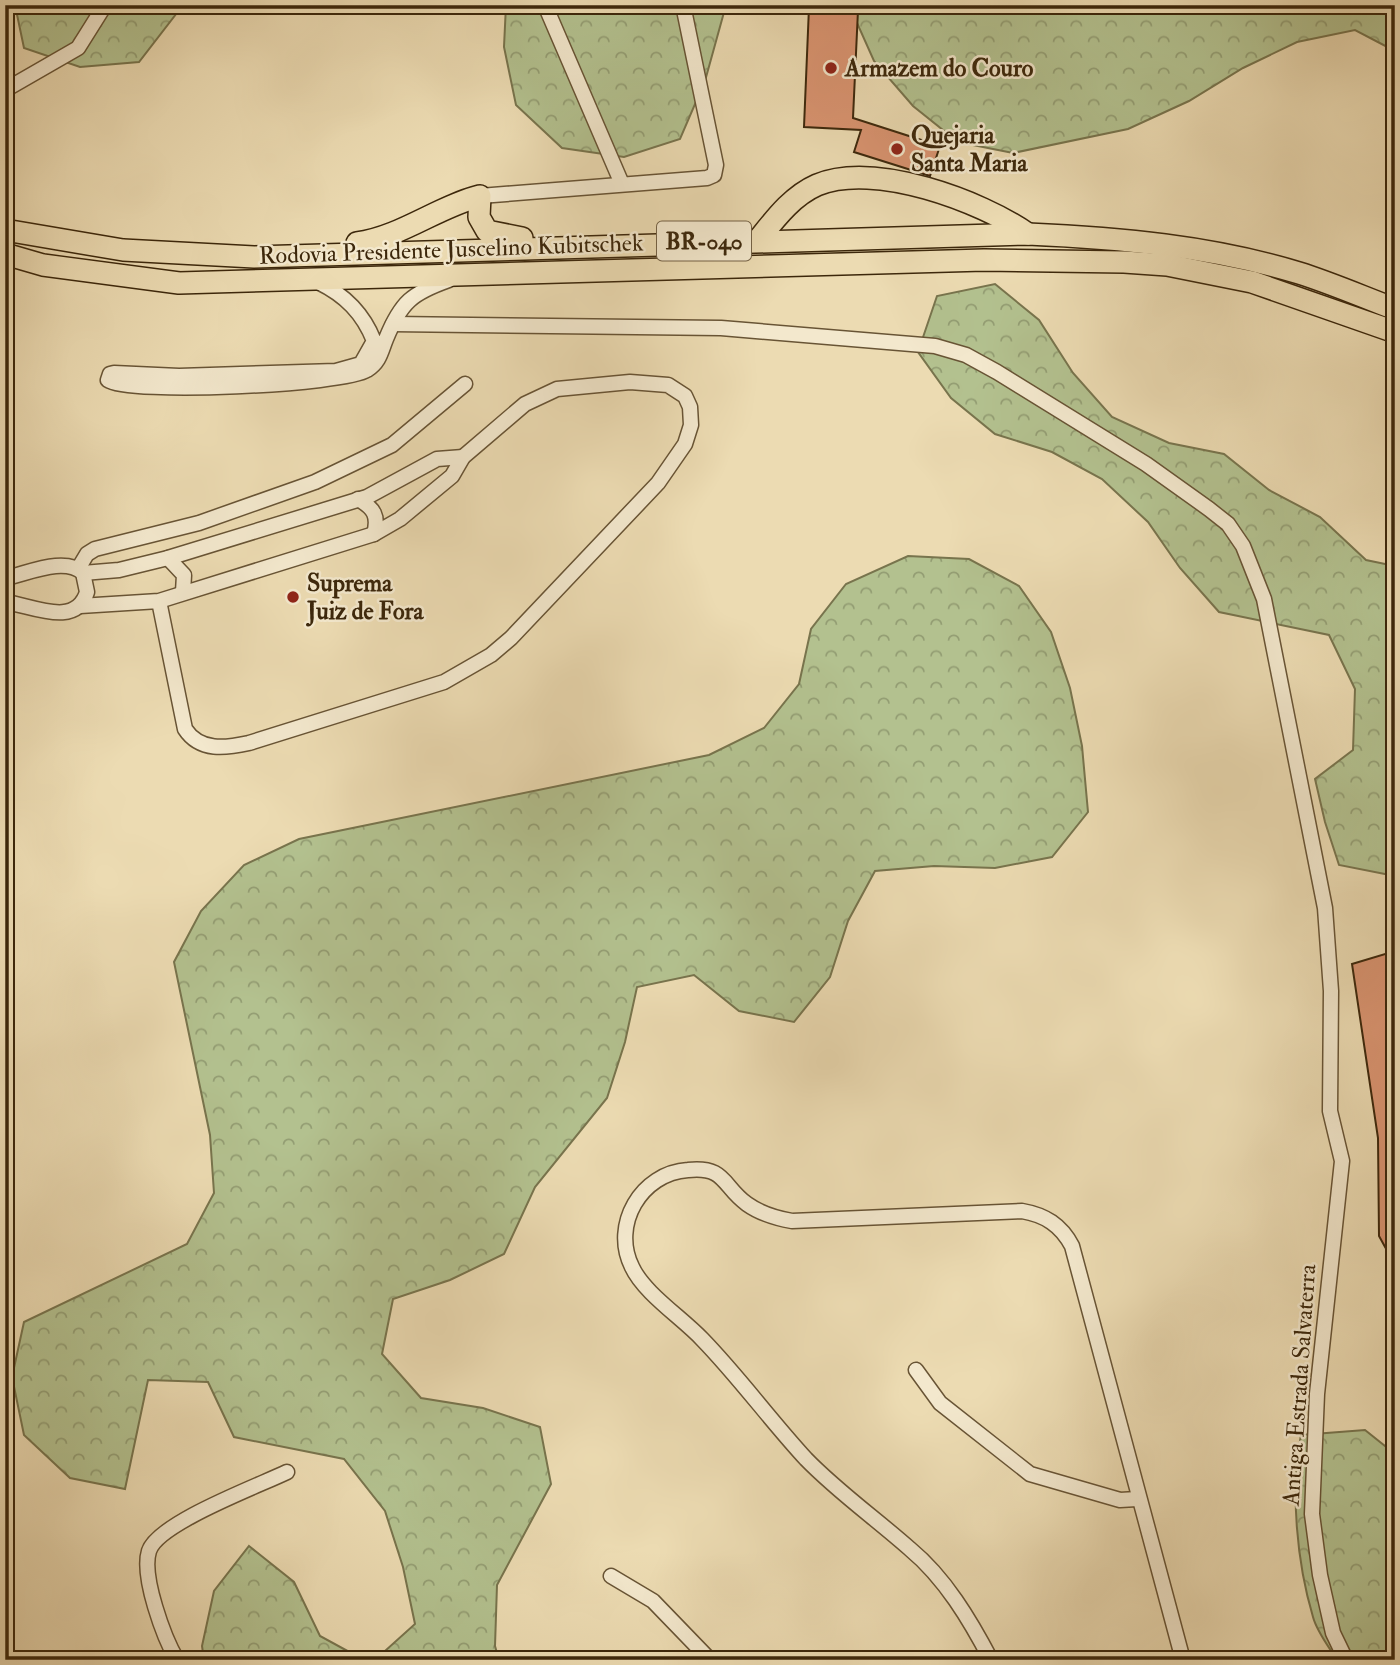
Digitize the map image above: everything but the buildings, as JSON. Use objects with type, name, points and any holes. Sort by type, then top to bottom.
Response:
[{"type":"highway","points":[[758,240],[792,202],[812,188],[835,181],[881,179],[926,188],[984,207],[1028,234]]},
{"type":"highway","points":[[254,257],[378,240],[460,201],[480,196],[478,208],[482,225],[498,234],[632,243]]},
{"type":"highway","name":"Rodovia Presidente Juscelino Kubitschek","points":[[5,230],[123,250],[254,257],[632,243],[1028,234],[1117,238],[1191,249],[1298,273],[1395,309]]},
{"type":"highway","name":"Rodovia Presidente Juscelino Kubitschek","points":[[5,254],[43,265],[125,278],[179,283],[317,282],[472,273],[984,260],[1124,262],[1167,265],[1252,282],[1395,332]]},
{"type":"highway","points":[[5,271],[125,278]]},
{"type":"street","points":[[5,90],[78,48],[104,5]]},
{"type":"street","points":[[545,5],[622,184]]},
{"type":"street","points":[[480,196],[706,178],[715,171],[683,5]]},
{"type":"street","points":[[379,341],[373,365],[362,373],[341,377],[264,385],[199,387],[114,384],[108,378],[114,373],[180,376],[336,371],[361,364],[367,358],[379,341],[393,324],[402,306],[414,294],[472,273]]},
{"type":"street","points":[[317,282],[348,300],[379,341]]},
{"type":"street","name":"Antiga Estrada Salvaterra","points":[[393,324],[721,328],[935,346],[966,355],[1028,390],[1146,464],[1228,524],[1243,546],[1264,599],[1325,908],[1331,991],[1330,1111],[1342,1161],[1317,1394],[1312,1514],[1320,1575],[1331,1621],[1346,1660]]},
{"type":"street","points":[[5,602],[48,612],[67,612],[80,606],[159,601],[374,534],[400,519],[452,476],[463,457],[524,404],[557,389],[630,382],[667,385],[685,396],[690,407],[691,425],[685,444],[658,483],[511,638],[491,656],[444,682],[249,743],[229,747],[206,746],[190,737],[185,729],[159,601]]},
{"type":"street","points":[[80,606],[87,592],[80,571],[87,554],[94,549],[199,523],[315,482],[392,445],[465,384]]},
{"type":"street","points":[[5,578],[48,568],[119,570],[168,558],[358,499],[437,459],[451,455],[463,457]]},
{"type":"street","points":[[358,499],[375,512],[377,522],[374,534]]},
{"type":"street","points":[[168,558],[184,575],[183,592]]},
{"type":"street","points":[[990,1660],[964,1612],[930,1569],[911,1549],[858,1508],[815,1468],[703,1340],[639,1280],[628,1258],[625,1234],[630,1211],[643,1191],[663,1176],[699,1170],[723,1176],[737,1195],[756,1210],[792,1221],[1022,1211],[1053,1222],[1072,1246],[1137,1499],[1183,1660]]},
{"type":"street","points":[[916,1370],[940,1403],[1030,1474],[1121,1500],[1137,1499]]},
{"type":"street","points":[[177,1660],[154,1602],[148,1572],[149,1551],[170,1527],[287,1472]]},
{"type":"street","points":[[611,1576],[653,1601],[710,1660]]},
{"type":"green space","points":[[15,5],[183,5],[139,62],[80,67],[24,48]]},
{"type":"green space","points":[[506,5],[726,5],[705,81],[680,139],[624,157],[562,148],[516,105],[504,47]]},
{"type":"green space","points":[[849,5],[1395,5],[1395,51],[1355,30],[1297,42],[1243,68],[1189,101],[1128,129],[1013,153],[958,142],[913,106],[874,61]]},
{"type":"green space","points":[[995,284],[1039,320],[1073,373],[1112,417],[1169,443],[1224,454],[1269,490],[1320,517],[1366,560],[1395,566],[1395,876],[1339,865],[1325,822],[1315,779],[1353,750],[1355,689],[1329,635],[1219,612],[1180,568],[1148,522],[1102,479],[1052,452],[995,434],[951,398],[918,352],[937,296]]},
{"type":"green space","points":[[908,556],[969,559],[1019,586],[1051,632],[1070,688],[1082,746],[1088,812],[1052,857],[995,868],[934,866],[875,871],[848,921],[830,977],[794,1022],[739,1011],[694,975],[637,987],[625,1042],[607,1098],[535,1187],[504,1254],[450,1280],[393,1299],[382,1354],[421,1398],[483,1408],[540,1427],[551,1484],[497,1585],[495,1646],[499,1660],[375,1660],[415,1624],[403,1567],[385,1511],[344,1459],[234,1437],[208,1382],[148,1380],[125,1489],[70,1478],[24,1435],[12,1377],[24,1322],[187,1244],[214,1193],[210,1135],[174,962],[201,911],[244,865],[299,839],[709,755],[764,728],[799,684],[811,629],[846,584]]},
{"type":"green space","points":[[1365,1430],[1395,1454],[1395,1660],[1337,1660],[1315,1623],[1299,1551],[1296,1480],[1301,1435]]},
{"type":"green space","points":[[249,1546],[294,1582],[320,1636],[364,1660],[204,1660],[202,1646],[214,1591]]},
{"type":"place","name":"Armazem do Couro","points":[[831,68]]},
{"type":"place","name":"Quejaria Santa Maria","points":[[897,149]]},
{"type":"place","name":"Suprema Juiz de Fora","points":[[293,597]]}]
